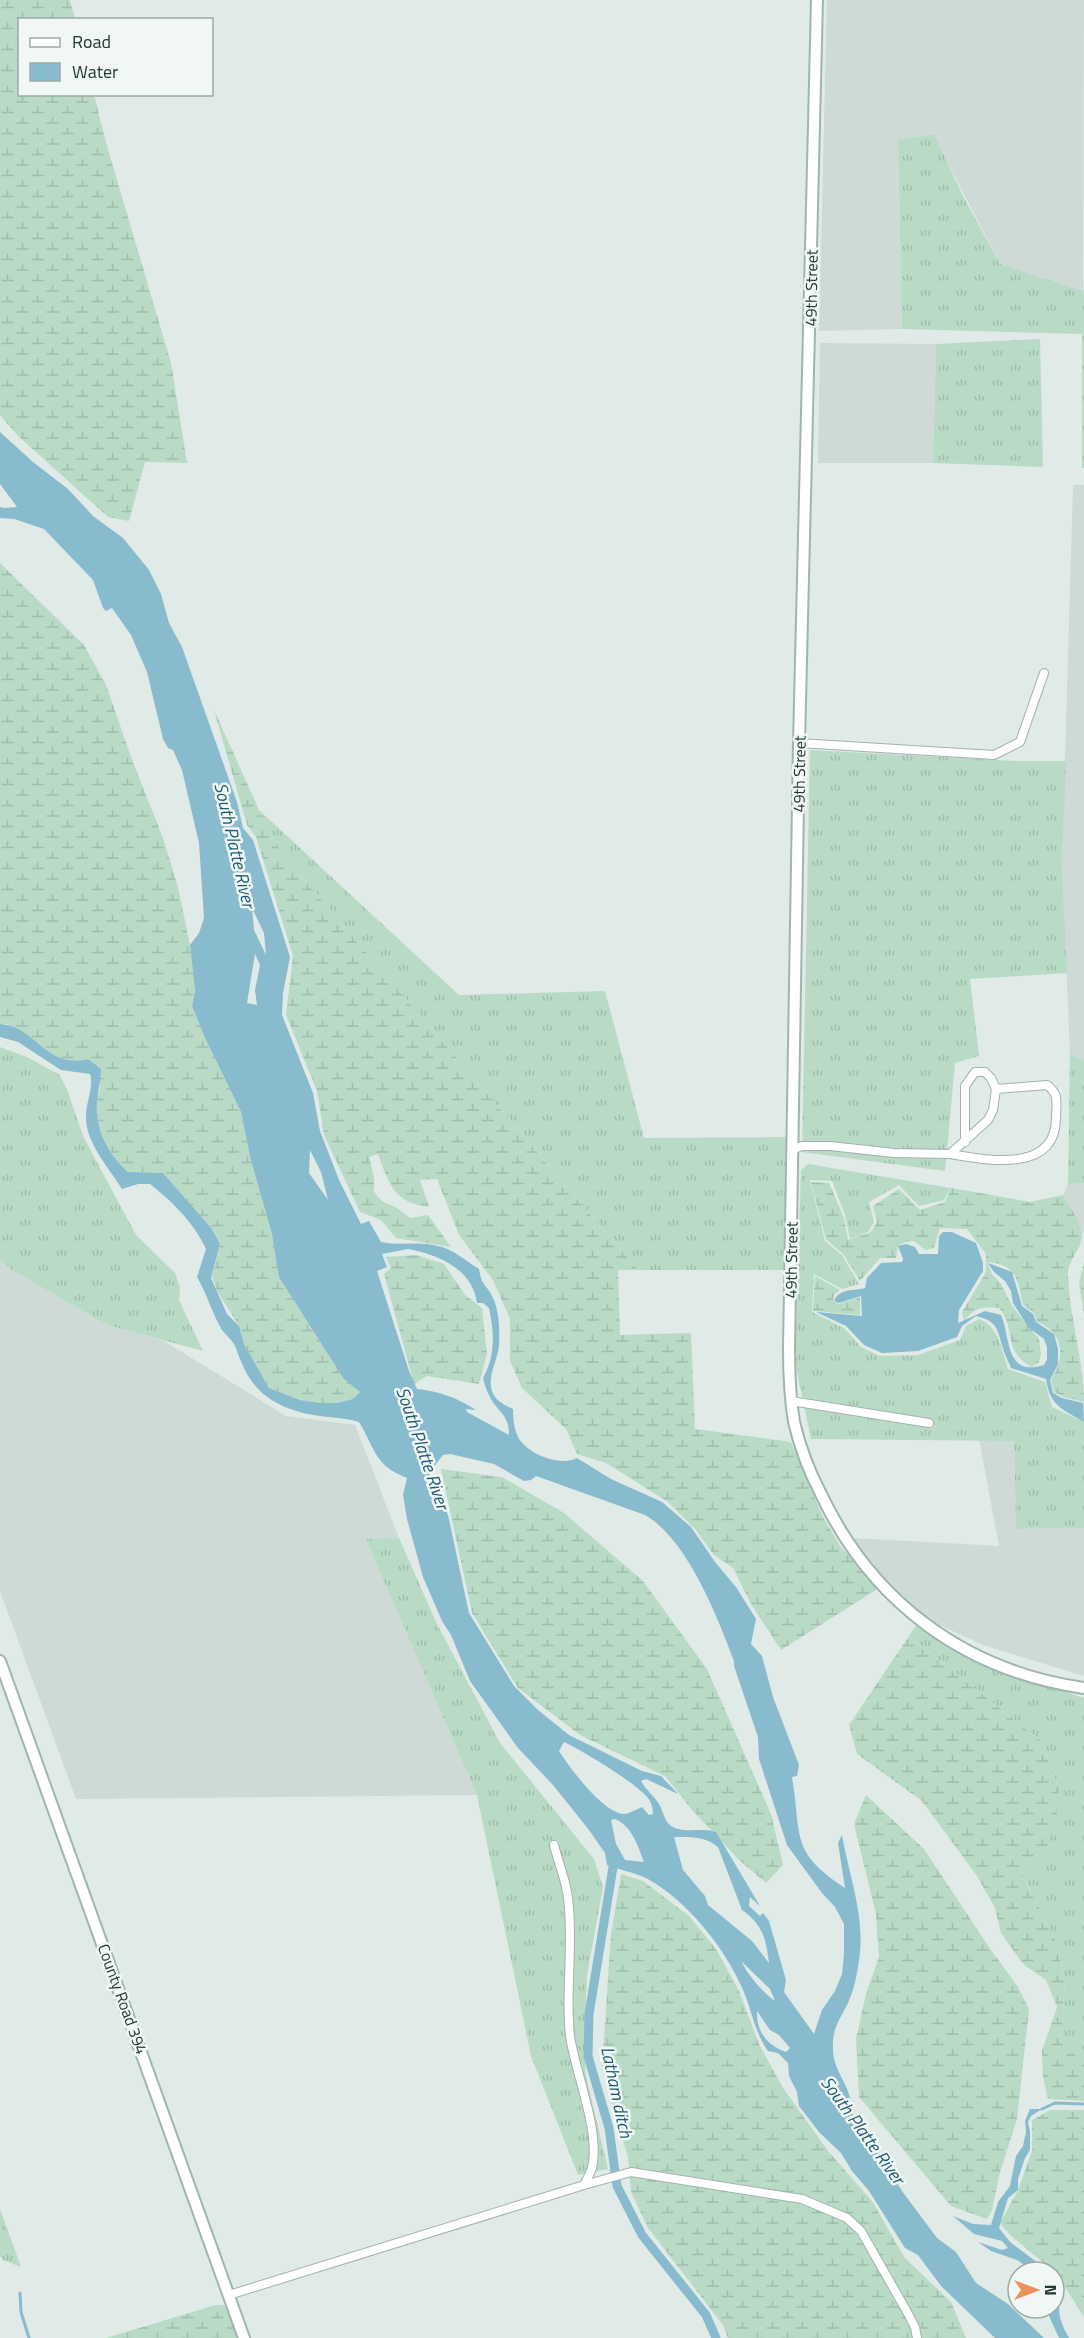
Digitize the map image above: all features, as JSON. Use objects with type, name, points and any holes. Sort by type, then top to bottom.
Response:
[{"type":"street","name":"49th Street","points":[[817,0],[799,743],[789,1349],[791,1401],[798,1438],[807,1466],[833,1521],[867,1570],[891,1596],[944,1637],[978,1656],[1025,1675],[1084,1688]]},
{"type":"street","points":[[799,743],[994,755],[1020,742],[1044,673]]},
{"type":"street","points":[[950,1154],[965,1142],[988,1120],[993,1110],[996,1089],[992,1078],[985,1072],[975,1072],[965,1086],[965,1142]]},
{"type":"street","points":[[794,1149],[802,1146],[830,1146],[894,1153],[950,1154],[986,1160],[1027,1158],[1038,1154],[1051,1140],[1056,1124],[1056,1095],[1053,1090],[1047,1085],[996,1089]]},
{"type":"street","points":[[791,1401],[929,1422]]},
{"type":"street","name":"County Road 394","points":[[0,1661],[244,2338]]},
{"type":"street","points":[[554,1845],[568,1898],[570,2034],[587,2104],[592,2144],[592,2167],[584,2185]]},
{"type":"street","points":[[229,2295],[631,2172],[802,2199],[847,2218],[861,2231],[906,2310],[917,2338]]},
{"type":"shaded area","points":[[827,0],[1084,0],[1083,291],[1000,264],[933,134],[898,141],[902,329],[819,331]]},
{"type":"shaded area","points":[[820,343],[936,344],[933,463],[818,463]]},
{"type":"shaded area","points":[[1073,485],[1084,485],[1084,1061],[1070,1053],[1062,864]]},
{"type":"shaded area","points":[[1084,1183],[1084,1234],[1063,1195],[1068,1184]]},
{"type":"shaded area","points":[[0,1259],[12,1270],[107,1325],[164,1341],[286,1416],[355,1425],[399,1538],[367,1539],[477,1795],[76,1799],[0,1591]]},
{"type":"shaded area","points":[[979,1439],[1014,1441],[1016,1529],[1084,1528],[1084,1676],[983,1645],[920,1616],[887,1582],[852,1538],[999,1546]]},
{"type":"green space","points":[[0,0],[70,0],[75,18],[18,18],[18,96],[94,96],[171,363],[187,463],[145,462],[129,521],[108,517],[18,436],[0,415]]},
{"type":"green space","points":[[934,134],[962,194],[1000,264],[1083,291],[1084,289],[1084,468],[1082,468],[1082,334],[902,329],[898,140]]},
{"type":"green space","points":[[1040,339],[1043,467],[933,463],[936,344]]},
{"type":"green space","points":[[0,563],[84,645],[106,685],[163,838],[178,887],[190,945],[195,988],[192,1006],[241,1112],[250,1157],[272,1234],[360,1392],[353,1399],[338,1404],[321,1403],[300,1400],[269,1388],[244,1344],[239,1326],[217,1291],[212,1276],[220,1244],[163,1173],[128,1172],[109,1149],[98,1122],[97,1102],[100,1084],[88,1059],[77,1062],[63,1061],[7,1024],[0,1024]]},
{"type":"green space","points":[[214,710],[259,810],[282,854],[638,1270],[618,1270],[620,1335],[691,1333],[695,1429],[791,1442],[822,1515],[840,1546],[879,1588],[781,1650],[751,1604],[733,1568],[713,1554],[696,1530],[668,1502],[606,1463],[577,1454],[566,1429],[522,1388],[510,1361],[510,1319],[493,1280],[459,1235],[437,1179],[420,1180],[429,1207],[417,1205],[394,1190],[378,1154],[369,1157],[374,1177],[374,1192],[382,1201],[397,1208],[410,1218],[428,1215],[451,1247],[396,1238],[381,1220],[360,1212],[324,1135],[317,1091],[286,1015],[293,956],[256,837],[247,825]]},
{"type":"green space","points":[[810,750],[1016,761],[1066,761],[1062,864],[1067,973],[970,979],[979,1056],[955,1063],[945,1171],[802,1152]]},
{"type":"green space","points":[[259,810],[459,995],[605,991],[644,1138],[786,1137],[784,1270],[638,1270],[282,854]]},
{"type":"green space","points":[[0,1047],[27,1057],[60,1075],[83,1136],[136,1235],[175,1273],[180,1287],[179,1300],[203,1351],[107,1325],[12,1270],[0,1259]]},
{"type":"green space","points":[[1070,1053],[1084,1061],[1084,1183],[1068,1184]]},
{"type":"green space","points":[[808,1164],[951,1188],[944,1200],[919,1206],[899,1185],[869,1202],[874,1222],[868,1232],[850,1239],[845,1215],[832,1181],[810,1180],[825,1241],[842,1255],[859,1284],[842,1289],[814,1274],[812,1312],[844,1328],[861,1347],[880,1356],[918,1355],[960,1340],[966,1326],[979,1319],[986,1322],[999,1340],[1008,1369],[1045,1382],[1052,1407],[1084,1422],[1084,1528],[1016,1529],[1014,1441],[811,1439],[795,1363],[801,1170]]},
{"type":"green space","points":[[811,1182],[829,1183],[844,1218],[848,1240],[871,1232],[877,1222],[873,1206],[899,1189],[920,1210],[945,1202],[951,1188],[1030,1202],[1063,1195],[1082,1232],[1081,1243],[1070,1263],[1068,1274],[1082,1370],[1084,1402],[1054,1392],[1051,1380],[1059,1363],[1060,1346],[1053,1332],[1037,1322],[1034,1313],[1023,1305],[1017,1281],[1005,1266],[987,1262],[1012,1306],[1039,1339],[1041,1354],[1039,1362],[1032,1367],[1016,1354],[1005,1316],[999,1308],[979,1309],[971,1313],[964,1321],[962,1312],[986,1272],[986,1254],[967,1229],[940,1228],[934,1248],[925,1250],[914,1241],[905,1242],[898,1246],[896,1258],[880,1258],[860,1281],[843,1254],[826,1239]]},
{"type":"green space","points":[[416,1255],[444,1264],[465,1295],[482,1308],[487,1354],[479,1384],[427,1376],[414,1384],[384,1274],[391,1268],[386,1257]]},
{"type":"green space","points":[[1084,1262],[1084,1315],[1079,1283]]},
{"type":"green space","points":[[815,1276],[840,1290],[834,1295],[833,1301],[839,1304],[860,1297],[860,1315],[813,1311]]},
{"type":"green space","points":[[441,1469],[502,1477],[564,1513],[643,1581],[707,1669],[771,1814],[783,1865],[766,1883],[740,1861],[693,1811],[665,1776],[580,1735],[518,1688],[472,1613]]},
{"type":"green space","points":[[399,1538],[437,1624],[500,1743],[594,1859],[603,1887],[587,1975],[584,2047],[586,2076],[608,2169],[578,2175],[531,2056],[477,1795],[366,1539]]},
{"type":"green space","points":[[917,1624],[982,1664],[1084,1698],[1084,2060],[1064,2048],[1061,2040],[1065,1982],[1056,1941],[1020,1871],[1047,1847],[1059,1789],[1042,1742],[909,1636]]},
{"type":"green space","points":[[909,1636],[1042,1742],[1059,1789],[1056,1821],[1047,1847],[1020,1871],[1056,1941],[1065,1982],[1061,2040],[1064,2048],[1084,2060],[1084,2101],[1048,2099],[1043,2077],[1042,2051],[1057,2007],[1046,1980],[1023,1964],[1001,1933],[995,1908],[977,1876],[922,1801],[857,1754],[849,1725]]},
{"type":"green space","points":[[866,1795],[924,1849],[1018,1987],[1029,2009],[1017,2119],[1000,2172],[992,2210],[987,2219],[951,2206],[859,2097],[856,2039],[866,1994],[879,1957],[876,1914],[854,1824]]},
{"type":"green space","points":[[621,1874],[643,1881],[689,1916],[716,1949],[739,1991],[759,2044],[783,2088],[828,2151],[872,2201],[904,2257],[951,2302],[966,2338],[728,2338],[723,2325],[648,2228],[631,2192],[628,2157],[602,2067],[611,1934]]},
{"type":"green space","points":[[1050,2110],[1084,2110],[1084,2317],[1066,2289],[1066,2260],[1040,2260],[1011,2236],[1000,2223],[1018,2190],[1032,2151],[1032,2120]]},
{"type":"green space","points":[[0,2209],[21,2267],[3,2260],[0,2256]]},
{"type":"green space","points":[[216,2305],[223,2305],[229,2311],[239,2338],[106,2338]]},
{"type":"water","name":"South Platte River","points":[[0,432],[68,489],[93,516],[123,538],[149,570],[161,594],[169,623],[182,647],[237,802],[243,828],[253,840],[290,957],[283,993],[282,1015],[313,1093],[320,1131],[339,1180],[361,1224],[369,1221],[381,1242],[424,1244],[444,1248],[479,1269],[483,1283],[497,1308],[499,1321],[499,1345],[491,1380],[492,1391],[498,1400],[513,1409],[516,1430],[522,1443],[536,1453],[553,1460],[577,1458],[611,1479],[662,1502],[691,1527],[715,1562],[736,1587],[756,1619],[751,1644],[762,1656],[773,1697],[799,1765],[797,1776],[792,1777],[801,1841],[814,1863],[845,1888],[838,1843],[842,1835],[856,1900],[860,1933],[858,1967],[848,2003],[837,2025],[833,2042],[836,2066],[847,2088],[851,2111],[902,2191],[937,2238],[956,2252],[976,2283],[1006,2303],[1006,2320],[1025,2320],[1044,2338],[995,2338],[941,2286],[918,2255],[905,2248],[869,2191],[852,2171],[841,2153],[819,2132],[799,2106],[797,2092],[789,2076],[788,2063],[778,2053],[768,2051],[757,2030],[736,1976],[704,1927],[661,1887],[646,1878],[607,1865],[605,1853],[589,1830],[553,1785],[518,1748],[470,1681],[423,1577],[407,1519],[403,1495],[407,1478],[388,1468],[382,1462],[359,1422],[312,1415],[287,1408],[270,1399],[256,1387],[245,1371],[234,1344],[218,1324],[197,1277],[206,1249],[196,1231],[174,1205],[150,1184],[138,1184],[122,1189],[94,1145],[89,1135],[86,1116],[91,1084],[90,1074],[61,1070],[18,1042],[0,1037],[0,1024],[12,1027],[23,1032],[51,1053],[74,1061],[88,1059],[101,1069],[97,1112],[104,1140],[114,1157],[128,1172],[163,1173],[211,1228],[220,1244],[211,1278],[227,1314],[239,1326],[244,1344],[269,1388],[300,1400],[321,1403],[338,1403],[353,1399],[360,1392],[344,1379],[279,1277],[272,1234],[250,1157],[241,1112],[192,1006],[195,990],[190,945],[199,933],[204,918],[199,843],[182,770],[173,750],[168,748],[163,739],[147,672],[131,635],[112,608],[106,611],[103,608],[93,580],[44,529],[14,519],[0,518],[0,507],[17,507],[0,484]],"holes":[[[252,908],[264,933],[266,955],[254,930]],[[255,954],[260,965],[255,990],[257,1005],[247,1003]],[[310,1150],[321,1172],[328,1200],[309,1173]],[[408,1249],[442,1259],[461,1272],[474,1291],[477,1303],[483,1303],[489,1308],[493,1343],[490,1361],[483,1378],[491,1399],[507,1421],[509,1435],[467,1412],[466,1409],[476,1410],[462,1402],[440,1393],[417,1389],[377,1271],[387,1267],[382,1254]],[[450,1454],[494,1464],[524,1481],[536,1476],[645,1515],[660,1526],[687,1560],[709,1601],[734,1661],[758,1737],[759,1759],[787,1845],[835,1907],[844,1924],[842,1974],[835,1991],[822,2010],[814,2034],[784,1992],[786,1980],[769,1921],[763,1913],[760,1916],[749,1906],[750,1897],[760,1906],[716,1832],[682,1830],[670,1825],[659,1804],[641,1781],[646,1779],[678,1794],[661,1776],[642,1771],[569,1735],[538,1710],[514,1686],[469,1613],[448,1515],[429,1473],[443,1455]],[[564,1742],[624,1778],[645,1794],[650,1801],[653,1814],[649,1815],[642,1807],[624,1814],[607,1806],[579,1778],[559,1751]],[[611,1820],[621,1822],[630,1831],[644,1862],[625,1860],[616,1844]],[[674,1837],[703,1839],[718,1847],[742,1910],[755,1921],[762,1933],[769,1963],[752,1941],[708,1905],[705,1896],[683,1870]],[[741,1961],[770,1989],[775,2001],[752,1978]],[[757,2011],[770,2030],[779,2035],[790,2048],[786,2052],[773,2046],[764,2037],[758,2025]]]},
{"type":"water","points":[[943,1232],[952,1232],[976,1243],[983,1263],[983,1271],[959,1310],[958,1323],[985,1311],[1001,1315],[1016,1361],[1022,1366],[1044,1365],[1047,1359],[1047,1347],[1044,1339],[1029,1328],[1013,1303],[1011,1291],[1005,1281],[994,1272],[988,1263],[1012,1272],[1022,1306],[1033,1314],[1036,1322],[1054,1334],[1058,1349],[1058,1364],[1050,1380],[1053,1393],[1062,1398],[1083,1403],[1084,1422],[1058,1406],[1051,1395],[1046,1379],[1011,1368],[997,1329],[983,1318],[976,1316],[962,1326],[957,1337],[918,1351],[882,1353],[864,1345],[846,1326],[816,1312],[862,1316],[861,1296],[839,1303],[834,1301],[836,1297],[843,1292],[865,1288],[867,1278],[881,1263],[902,1262],[898,1246],[906,1244],[915,1247],[919,1254],[938,1254],[939,1236]]},
{"type":"water","points":[[1030,2109],[1042,2109],[1031,2116],[1028,2122],[1030,2150],[1018,2179],[1018,2190],[1008,2198],[999,2228],[1010,2242],[1034,2260],[1017,2260],[991,2251],[978,2242],[1002,2250],[1008,2248],[1002,2241],[974,2234],[953,2216],[973,2224],[991,2225],[998,2202],[1010,2186],[1016,2156],[1023,2146],[1026,2132],[1025,2121]]},
{"type":"water","points":[[1051,2320],[1061,2320],[1069,2338],[1059,2338]]},
{"type":"waterway","name":"Latham ditch","points":[[614,1861],[589,2014],[588,2056],[609,2128],[617,2186],[642,2235],[706,2315],[716,2338]]},
{"type":"waterway","points":[[1042,2109],[1055,2103],[1084,2104]]},
{"type":"waterway","points":[[20,2293],[21,2312],[29,2338]]}]
